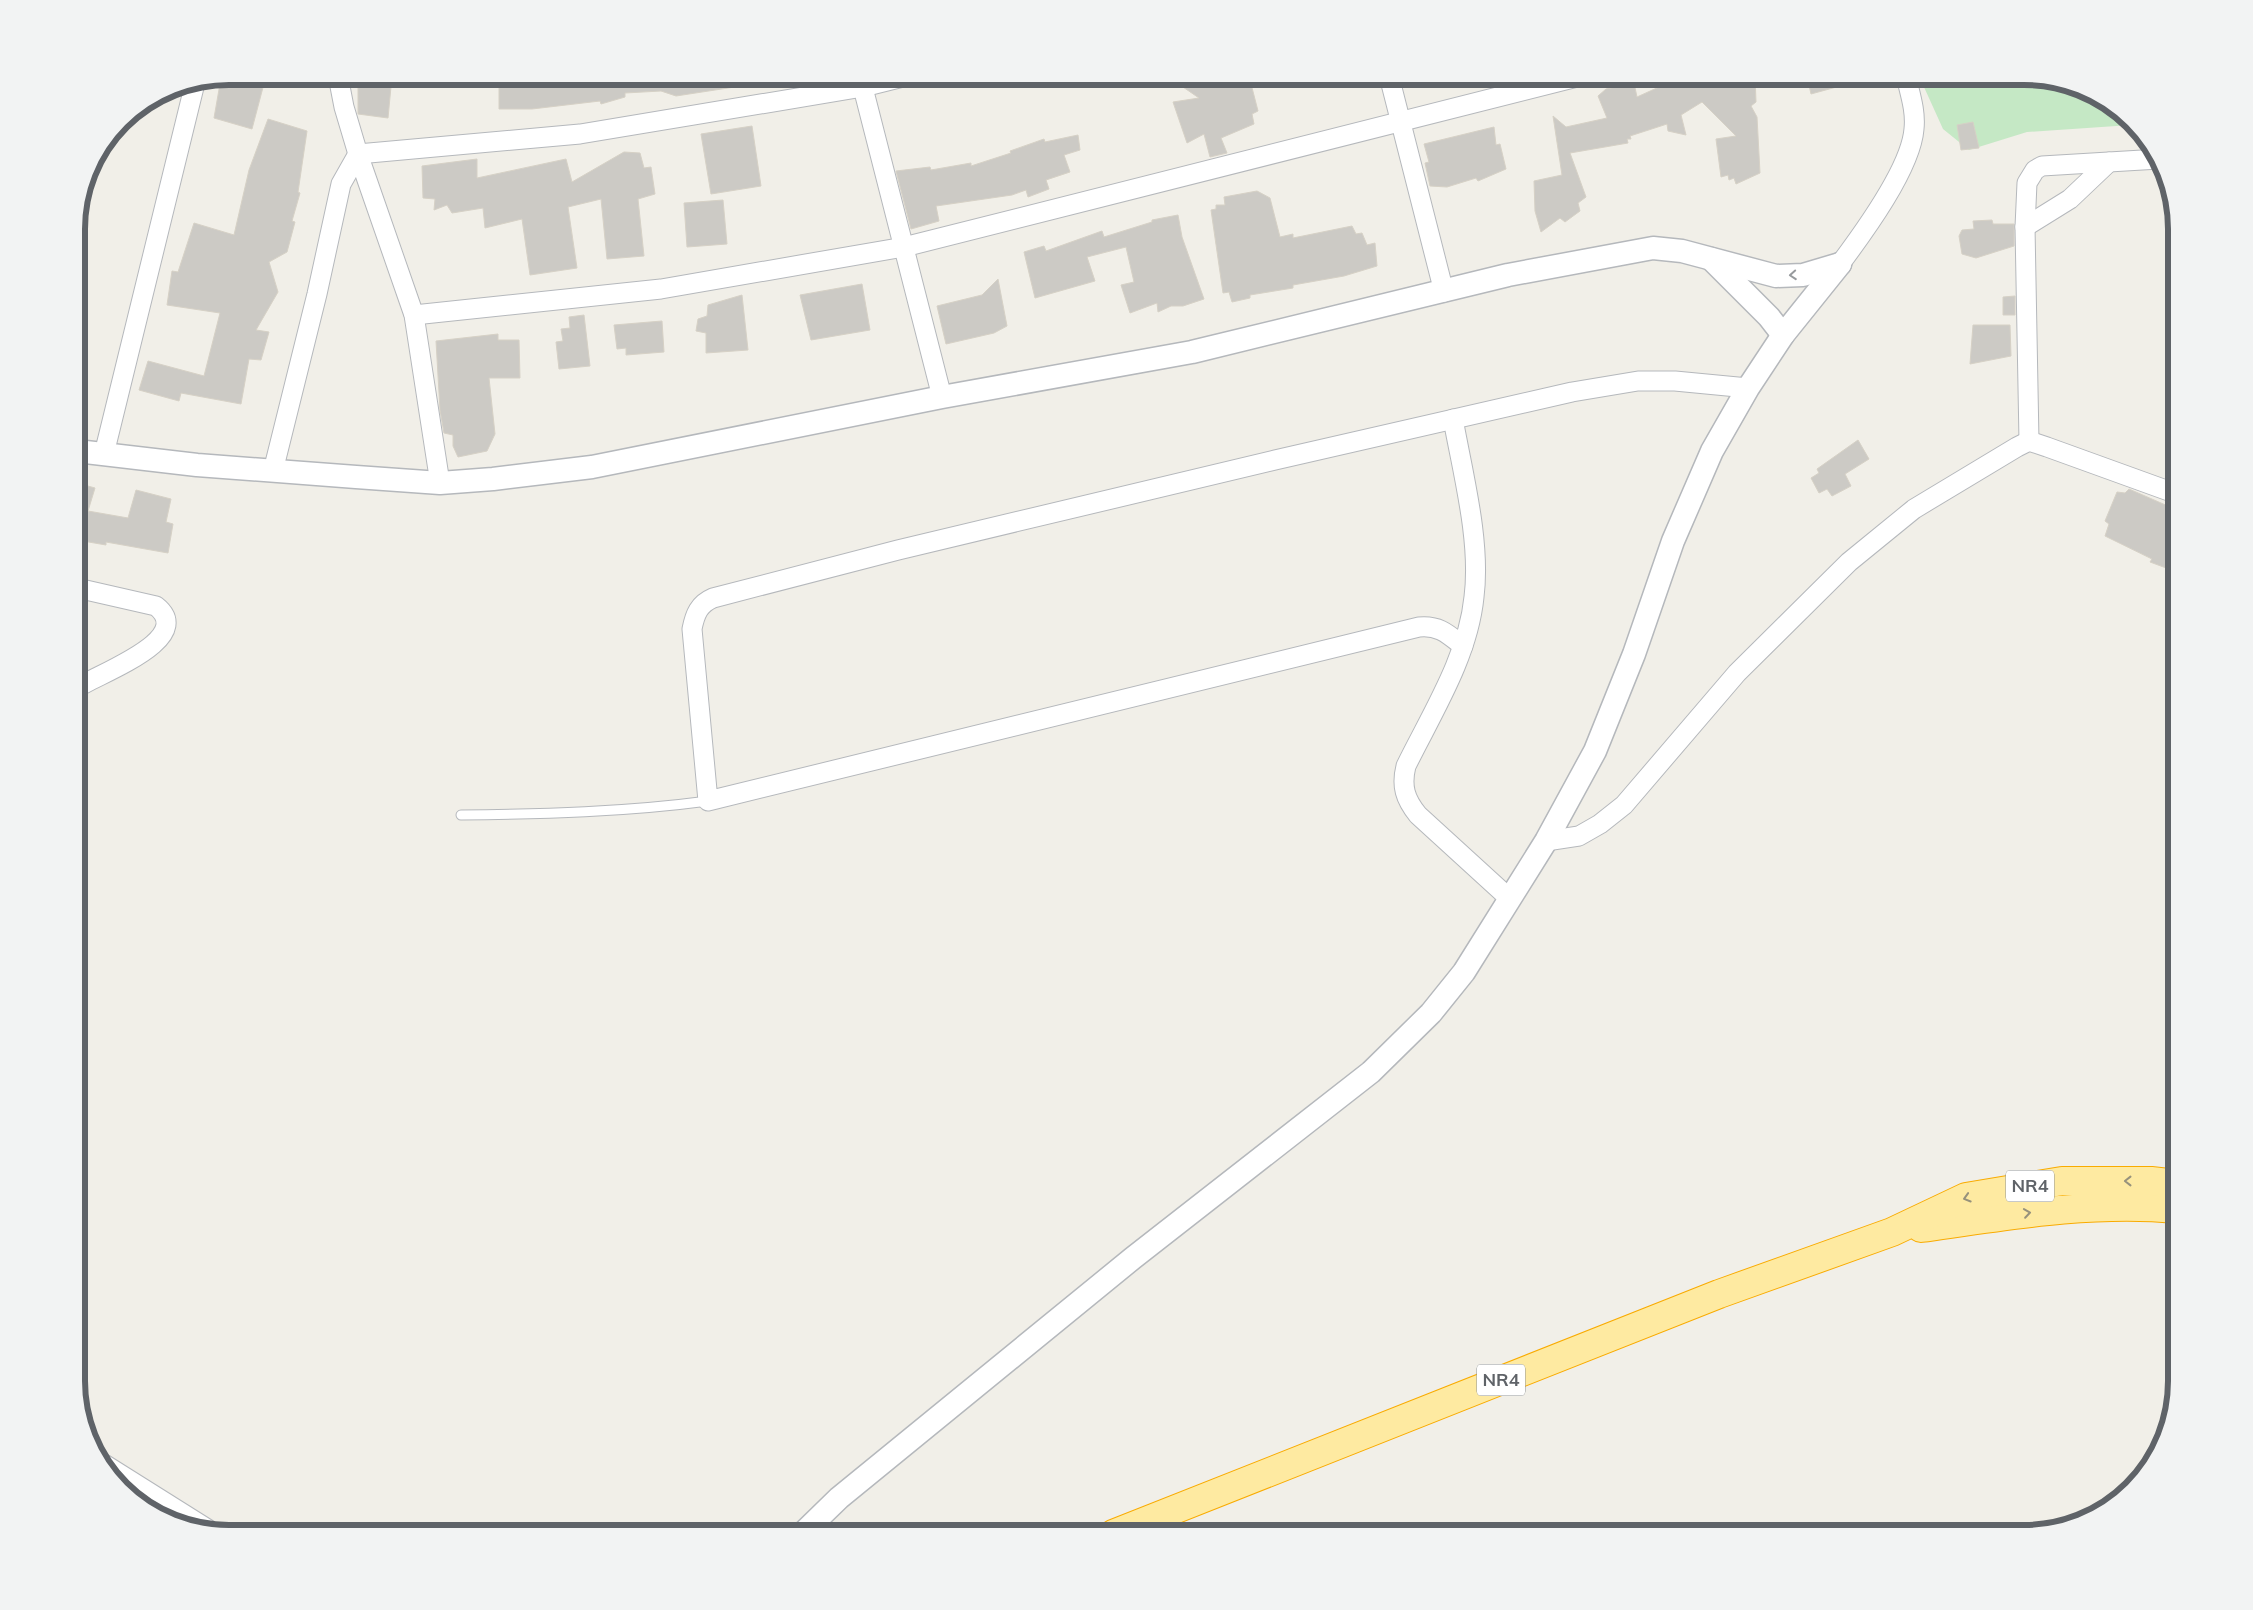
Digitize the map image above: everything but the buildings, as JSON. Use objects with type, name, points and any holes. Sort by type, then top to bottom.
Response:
[{"type":"highway","name":"NR4","points":[[1135,1525],[1719,1294],[1892,1232],[1966,1197],[2062,1181],[2151,1181],[2168,1183]]},
{"type":"highway","name":"NR4","points":[[1892,1232],[2072,1207],[2148,1206],[2168,1208]]},
{"type":"street","points":[[340,85],[344,107],[358,154],[414,315],[440,483]]},
{"type":"street","points":[[358,154],[580,134],[846,85]]},
{"type":"street","points":[[863,85],[942,397]]},
{"type":"street","points":[[1391,85],[1444,292]]},
{"type":"street","points":[[414,315],[662,289],[904,247],[1547,85]]},
{"type":"street","points":[[811,1525],[839,1498],[1133,1258],[1371,1072],[1431,1013],[1464,972],[1546,841],[1595,751],[1613,709],[1690,497],[1712,451],[1748,388],[1782,335],[1840,264],[1868,226],[1905,161],[1912,144],[1914,110],[1908,85]]},
{"type":"street","points":[[104,454],[193,90]]},
{"type":"street","points":[[273,471],[317,294],[341,184],[358,154]]},
{"type":"street","points":[[2029,441],[2025,227],[2027,183],[2036,170],[2042,166],[2150,160]]},
{"type":"street","points":[[2025,227],[2070,199],[2109,162]]},
{"type":"street","points":[[85,451],[273,471],[440,483],[493,480],[592,467],[942,397],[1192,352],[1545,267],[1653,248],[1682,250],[1776,276],[1803,275],[1840,264]]},
{"type":"street","points":[[1710,258],[1769,317],[1782,335]]},
{"type":"street","points":[[1463,646],[1442,630],[1431,626],[1419,627],[708,801],[692,629],[694,616],[704,602],[713,598],[898,550],[1453,419],[1572,392],[1638,381],[1675,381],[1748,388]]},
{"type":"street","points":[[1453,419],[1474,544],[1474,597],[1463,646],[1406,766],[1403,778],[1404,790],[1408,803],[1418,815],[1510,899]]},
{"type":"street","points":[[1546,841],[1579,836],[1600,824],[1624,804],[1738,673],[1849,562],[1914,509],[2004,454],[2029,441],[2168,491]]},
{"type":"street","points":[[85,590],[156,606],[164,612],[166,630],[161,638],[135,657],[85,684]]},
{"type":"street","points":[[119,1473],[194,1520]]},
{"type":"lane","points":[[461,815],[588,813],[655,808],[708,801]]},
{"type":"green space","points":[[1923,85],[2043,86],[2088,100],[2112,115],[2124,125],[2027,132],[1969,150],[1943,129]]}]
